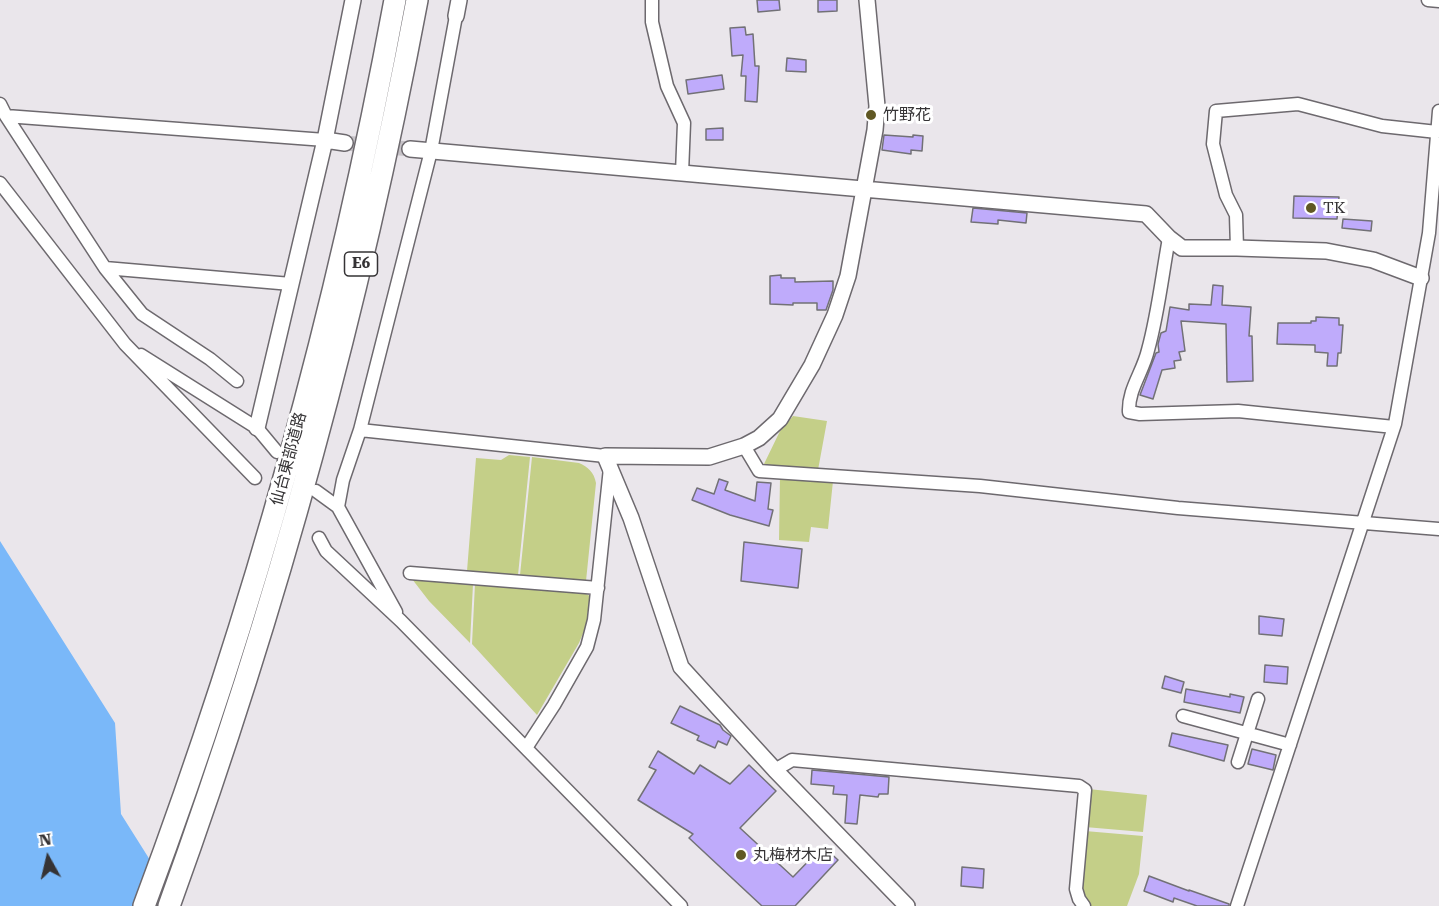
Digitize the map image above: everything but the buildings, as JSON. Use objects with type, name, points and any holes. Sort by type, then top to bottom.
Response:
[{"type":"highway","name":"仙台東部道路","points":[[144,906],[218,695],[276,508],[338,270],[364,156],[395,0]]},
{"type":"highway","name":"仙台東部道路","points":[[169,906],[241,699],[294,525],[386,158],[417,0]]},
{"type":"street","points":[[257,428],[325,140],[350,0]]},
{"type":"street","points":[[338,507],[343,480],[360,430],[431,151],[459,0]]},
{"type":"street","points":[[652,0],[652,22],[667,86],[684,123],[682,173]]},
{"type":"street","points":[[360,430],[608,462],[709,457],[744,446],[759,438],[780,418],[812,365],[835,315],[848,276],[875,130],[877,106],[867,0]]},
{"type":"street","points":[[1428,0],[1439,1]]},
{"type":"street","points":[[1238,248],[1236,215],[1226,195],[1213,144],[1216,111],[1298,104],[1382,126],[1437,132]]},
{"type":"street","points":[[3,110],[345,142]]},
{"type":"street","points":[[3,110],[105,268],[142,314],[210,359],[237,381]]},
{"type":"street","points":[[1237,906],[1394,427],[1429,233],[1439,111]]},
{"type":"street","points":[[410,148],[1146,214],[1182,248],[1326,252],[1373,260],[1421,278]]},
{"type":"street","points":[[0,183],[125,344],[255,477]]},
{"type":"street","points":[[1169,238],[1153,332],[1145,364],[1134,382],[1129,412],[1140,414],[1239,411],[1394,427]]},
{"type":"street","points":[[105,268],[291,284]]},
{"type":"street","points":[[125,344],[257,428],[277,452]]},
{"type":"street","points":[[744,446],[759,471],[980,486],[1178,508],[1439,529]]},
{"type":"street","points":[[526,748],[555,705],[586,647],[594,620],[608,462]]},
{"type":"street","points":[[608,462],[631,518],[681,667],[775,770],[907,906]]},
{"type":"street","points":[[316,491],[338,507],[401,621]]},
{"type":"street","points":[[319,538],[326,551],[401,621],[681,906]]},
{"type":"street","points":[[410,573],[598,588]]},
{"type":"street","points":[[1238,762],[1258,699]]},
{"type":"street","points":[[1183,716],[1290,745]]},
{"type":"street","points":[[775,770],[792,760],[1078,786],[1085,790],[1076,889],[1084,906]]},
{"type":"green space","points":[[793,416],[827,421],[818,470],[764,464],[780,431]]},
{"type":"green space","points":[[509,455],[530,457],[518,575],[467,571],[476,458],[501,460]]},
{"type":"green space","points":[[532,457],[579,463],[588,468],[594,476],[596,483],[586,581],[520,575]]},
{"type":"green space","points":[[780,477],[833,481],[828,529],[811,527],[809,542],[779,540]]},
{"type":"green space","points":[[412,579],[473,584],[470,643],[429,601]]},
{"type":"green space","points":[[475,584],[590,596],[586,626],[579,643],[537,715],[472,644]]},
{"type":"green space","points":[[1088,789],[1147,795],[1143,832],[1085,827]]},
{"type":"green space","points":[[1085,831],[1143,836],[1139,874],[1127,906],[1088,906],[1084,898],[1081,879]]},
{"type":"water","points":[[0,541],[115,723],[121,814],[179,906],[0,906]]},
{"type":"tunnel","points":[[345,143],[410,149]]},
{"type":"place","name":"竹野花","points":[[871,115]]},
{"type":"place","name":"TK","points":[[1311,208]]},
{"type":"place","name":"丸梅材木店","points":[[741,855]]}]
